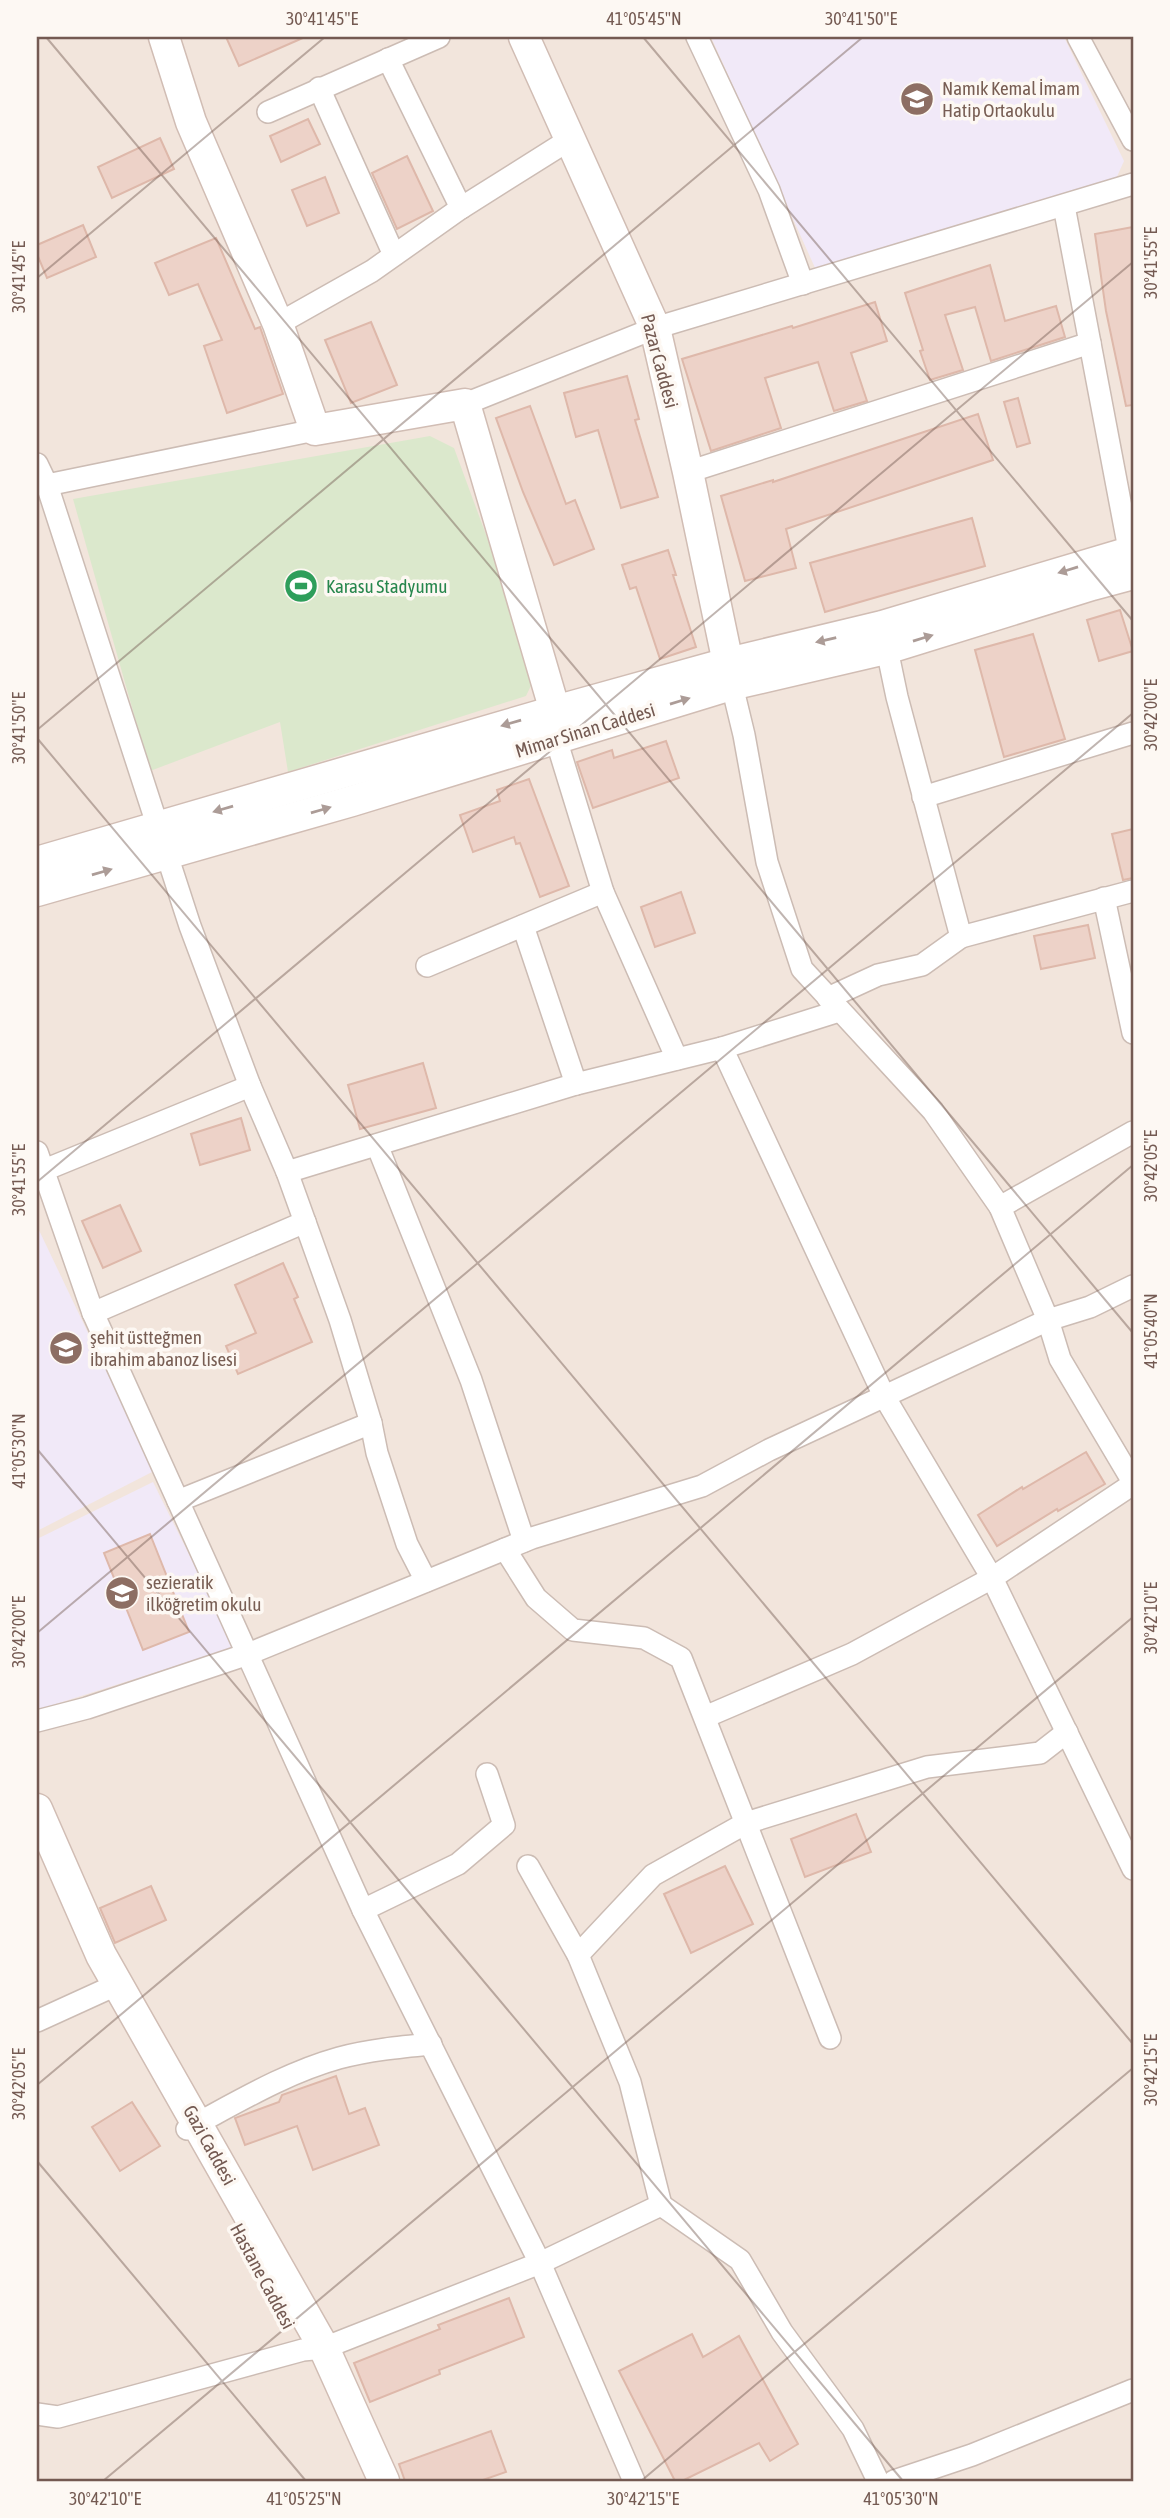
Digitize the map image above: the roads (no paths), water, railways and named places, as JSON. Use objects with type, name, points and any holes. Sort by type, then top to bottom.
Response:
[{"type":"main road","points":[[164,37],[191,122],[278,324],[315,430],[465,404],[556,725]]},
{"type":"main road","name":"Pazar Caddesi","points":[[524,37],[655,328],[688,472],[729,674]]},
{"type":"main road","name":"Mimar Sinan Caddesi","points":[[37,891],[161,841],[729,674],[884,638],[1132,561]]},
{"type":"main road","name":"Mimar Sinan Caddesi","points":[[37,862],[161,841]]},
{"type":"main road","name":"Gazi Caddesi","points":[[37,1809],[101,1955],[192,2127]]},
{"type":"main road","name":"Hastane Caddesi","points":[[37,1852],[105,1990],[192,2127],[313,2349],[365,2481]]},
{"type":"main road","points":[[313,2349],[384,2481]]},
{"type":"street","points":[[268,112],[439,37]]},
{"type":"street","points":[[697,37],[769,190],[803,284]]},
{"type":"street","points":[[1078,37],[1133,141]]},
{"type":"street","points":[[388,59],[461,208]]},
{"type":"street","points":[[319,88],[394,255]]},
{"type":"street","points":[[278,324],[372,271],[461,208],[569,140]]},
{"type":"street","points":[[465,404],[655,328],[1133,184]]},
{"type":"street","points":[[1063,206],[1132,561]]},
{"type":"street","points":[[688,472],[1090,343]]},
{"type":"street","points":[[47,485],[315,430]]},
{"type":"street","points":[[37,464],[47,485],[190,926],[250,1086],[287,1171],[340,1320],[371,1423],[377,1453],[407,1544],[426,1581]]},
{"type":"street","points":[[884,638],[961,937]]},
{"type":"street","points":[[705,1717],[852,1654],[992,1577],[1133,1483],[1060,1359],[1048,1320],[1000,1207],[933,1111],[802,969],[767,862],[744,735],[729,674]]},
{"type":"street","points":[[556,725],[603,892],[677,1059]]},
{"type":"street","points":[[923,797],[1133,733]]},
{"type":"street","points":[[287,1171],[576,1084],[722,1048],[834,1005],[878,975],[922,965],[961,937],[1133,891]]},
{"type":"street","points":[[427,966],[603,892]]},
{"type":"street","points":[[1104,898],[1133,1033]]},
{"type":"street","points":[[523,926],[576,1084]]},
{"type":"street","points":[[722,1048],[884,1396],[992,1577],[1131,1857]]},
{"type":"street","points":[[250,1086],[39,1165],[93,1313],[363,1909],[540,2263],[634,2481]]},
{"type":"street","points":[[1000,1207],[1133,1132]]},
{"type":"street","points":[[377,1145],[471,1380],[514,1545],[536,1598],[573,1630],[645,1638],[681,1658],[830,2038]]},
{"type":"street","points":[[93,1313],[305,1222]]},
{"type":"street","points":[[37,1721],[87,1708],[248,1654],[514,1545],[702,1486],[769,1450],[884,1396],[1048,1320],[1090,1307],[1133,1286]]},
{"type":"street","points":[[178,1501],[371,1423]]},
{"type":"street","points":[[578,1955],[653,1875],[746,1823],[927,1767],[1040,1753],[1068,1732]]},
{"type":"street","points":[[363,1909],[458,1864],[504,1825],[487,1774]]},
{"type":"street","points":[[528,1866],[578,1955],[629,2082],[661,2205],[740,2260],[782,2332],[853,2429],[878,2481]]},
{"type":"street","points":[[37,2021],[105,1990]]},
{"type":"street","points":[[192,2127],[283,2078],[339,2058],[431,2044]]},
{"type":"street","points":[[37,2414],[58,2417],[313,2349],[540,2263],[661,2205]]},
{"type":"street","points":[[894,2481],[972,2455],[1133,2390]]},
{"type":"place","name":"Namık Kemal İmam Hatip Ortaokulu","points":[[917,99]]},
{"type":"place","name":"Karasu Stadyumu","points":[[301,586]]},
{"type":"place","name":"şehit üstteğmen ibrahim abanoz lisesi","points":[[66,1348]]},
{"type":"place","name":"sezieratik ilköğretim okulu","points":[[122,1593]]}]
